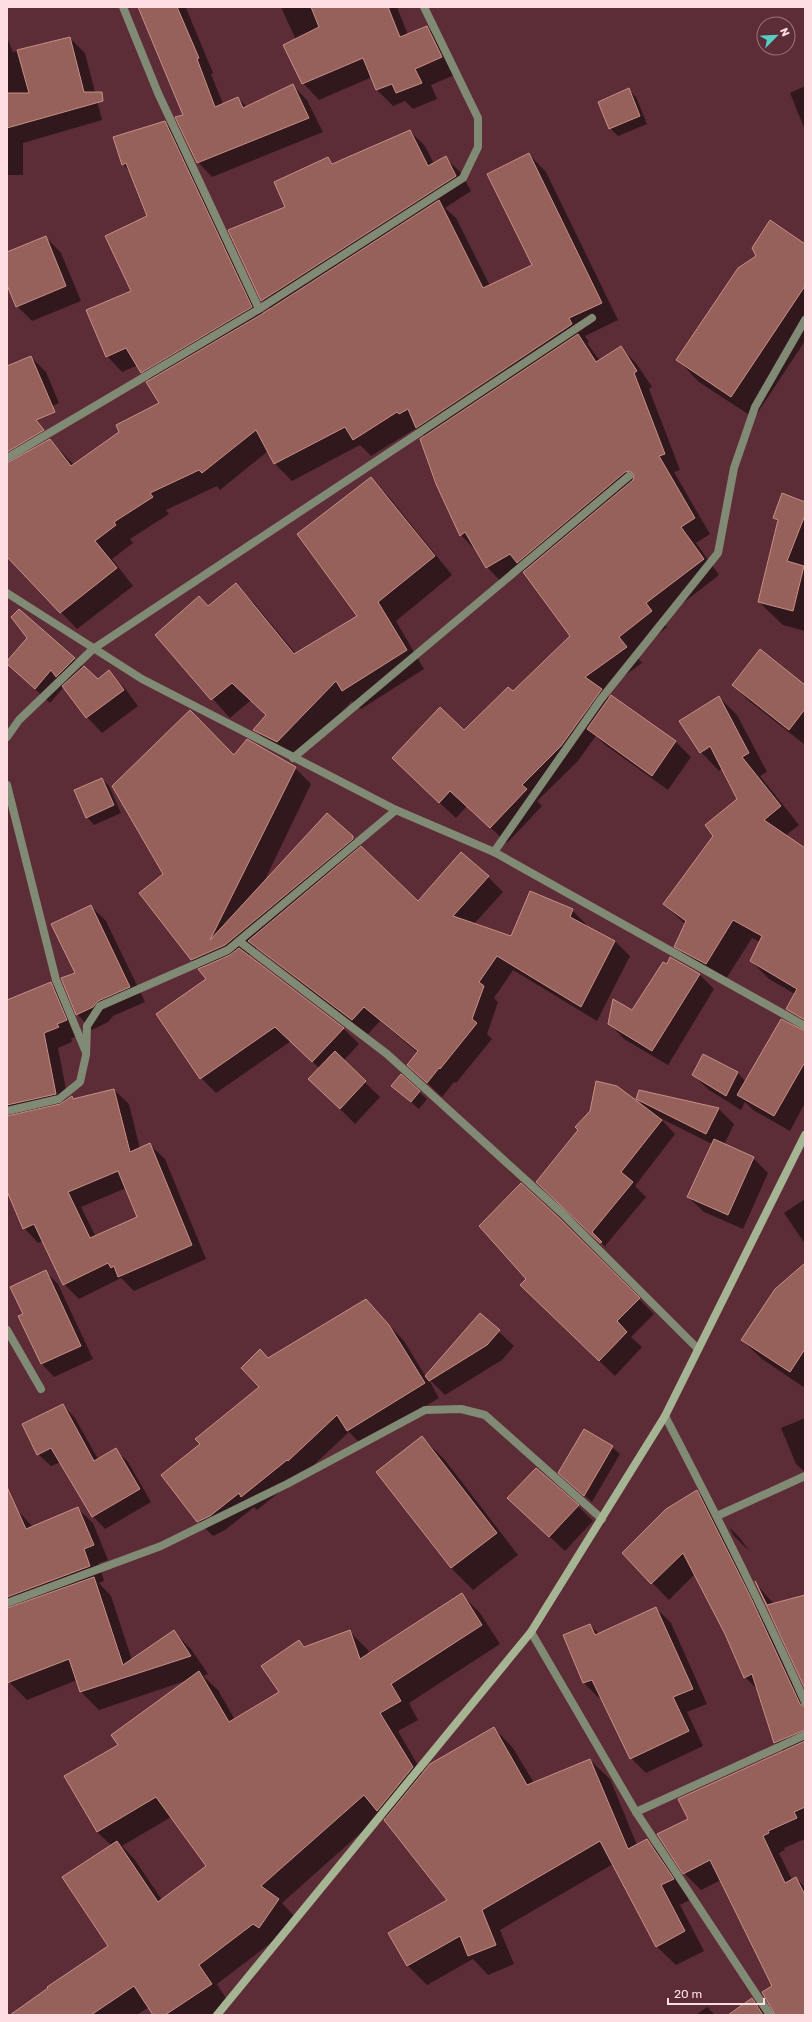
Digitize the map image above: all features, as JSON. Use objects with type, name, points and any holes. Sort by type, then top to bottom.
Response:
[{"type":"street","points":[[123,7],[158,93],[259,309]]},
{"type":"street","points":[[7,458],[259,309],[463,178],[478,147],[478,118],[424,7]]},
{"type":"street","points":[[7,737],[19,720],[93,649],[592,318]]},
{"type":"street","points":[[494,852],[601,699],[718,553],[734,468],[755,407],[805,320]]},
{"type":"street","points":[[293,758],[629,476]]},
{"type":"street","points":[[7,593],[142,679],[396,810],[494,852],[805,1026]]},
{"type":"street","points":[[7,785],[56,980],[86,1055]]},
{"type":"street","points":[[7,1111],[59,1099],[80,1082],[86,1055],[87,1026],[100,1006],[228,950],[396,810]]},
{"type":"street","points":[[239,941],[387,1054],[562,1213],[698,1349]]},
{"type":"street","points":[[219,2014],[531,1632],[602,1520],[664,1416],[805,1135]]},
{"type":"street","points":[[7,1330],[41,1389]]},
{"type":"street","points":[[7,1603],[161,1546],[287,1484],[425,1410],[461,1408],[485,1415],[602,1520]]},
{"type":"street","points":[[664,1416],[717,1516],[769,1621],[805,1702]]},
{"type":"street","points":[[717,1516],[805,1476]]},
{"type":"street","points":[[531,1632],[636,1812],[770,2015]]},
{"type":"street","points":[[636,1812],[805,1735]]},
{"type":"building","points":[[138,7],[177,7],[199,58],[197,59],[215,107],[238,97],[243,108],[293,84],[309,118],[197,163],[175,117],[183,115]]},
{"type":"building","points":[[311,7],[388,7],[400,37],[427,26],[442,57],[415,69],[422,83],[396,93],[392,84],[376,90],[363,58],[302,84],[283,45],[319,27]]},
{"type":"building","points":[[70,37],[84,92],[102,92],[103,101],[7,128],[7,93],[29,93],[17,50]]},
{"type":"building","points":[[629,88],[640,116],[609,129],[598,102]]},
{"type":"building","points":[[165,121],[252,307],[141,373],[126,348],[106,357],[86,310],[131,291],[105,236],[147,216],[126,163],[122,165],[113,137]]},
{"type":"building","points":[[410,130],[428,166],[446,156],[456,176],[261,301],[228,230],[285,207],[274,182],[328,157],[332,164]]},
{"type":"building","points":[[529,153],[602,303],[569,318],[572,324],[416,428],[408,409],[399,414],[397,412],[353,440],[345,427],[274,464],[256,430],[202,473],[199,470],[150,493],[153,497],[114,522],[116,525],[95,541],[117,568],[60,613],[7,557],[7,463],[50,439],[71,466],[119,432],[116,425],[159,403],[146,382],[262,314],[439,200],[483,288],[532,265],[487,174]]},
{"type":"building","points":[[770,220],[805,244],[805,286],[731,397],[676,360],[738,268],[756,256],[752,248]]},
{"type":"building","points":[[46,236],[66,286],[16,307],[7,285],[7,252]]},
{"type":"building","points":[[578,334],[596,362],[621,346],[637,371],[634,373],[665,454],[659,456],[695,518],[681,527],[704,559],[646,603],[652,611],[619,637],[627,647],[585,677],[602,689],[561,746],[522,785],[527,789],[490,828],[450,791],[439,803],[392,758],[440,707],[464,730],[508,687],[513,691],[570,636],[523,572],[633,480],[634,475],[630,471],[625,472],[517,563],[510,554],[486,568],[465,532],[460,536],[436,484],[420,439]]},
{"type":"building","points":[[31,356],[55,412],[36,420],[44,430],[7,452],[7,366]]},
{"type":"building","points":[[371,477],[435,556],[378,602],[407,650],[342,691],[336,681],[277,742],[253,730],[266,715],[232,683],[211,700],[155,635],[199,596],[208,606],[236,583],[294,654],[357,616],[297,534]]},
{"type":"building","points":[[782,493],[805,502],[805,515],[787,561],[804,566],[793,611],[758,602],[778,520],[773,518]]},
{"type":"building","points":[[19,609],[75,658],[56,677],[51,670],[35,689],[7,664],[7,661],[27,638],[11,617]]},
{"type":"building","points":[[760,649],[805,685],[805,709],[789,730],[732,685]]},
{"type":"building","points":[[84,666],[98,679],[109,670],[124,690],[86,718],[62,686]]},
{"type":"building","points":[[611,695],[676,741],[652,776],[587,729]]},
{"type":"building","points":[[719,696],[749,753],[742,757],[781,806],[764,820],[805,848],[805,1020],[786,1009],[797,989],[750,961],[762,936],[733,920],[706,964],[674,947],[686,921],[663,904],[713,836],[705,825],[737,799],[710,746],[700,753],[679,721]]},
{"type":"building","points":[[190,710],[234,755],[247,739],[296,767],[210,940],[327,813],[353,836],[353,839],[225,945],[191,960],[139,893],[163,874],[112,786]]},
{"type":"building","points":[[102,778],[114,805],[86,818],[74,790]]},
{"type":"building","points":[[361,846],[418,901],[461,852],[489,876],[453,916],[511,936],[530,891],[573,909],[570,917],[615,941],[581,1007],[497,956],[479,982],[484,986],[472,1019],[477,1023],[427,1083],[407,1065],[418,1051],[364,1007],[352,1020],[248,941]]},
{"type":"building","points":[[91,905],[130,987],[98,1001],[93,1007],[76,1015],[61,978],[75,973],[51,924]]},
{"type":"building","points":[[239,948],[344,1028],[312,1062],[275,1027],[200,1079],[156,1014],[206,979],[198,969],[230,955]]},
{"type":"building","points":[[670,957],[700,974],[652,1051],[608,1024],[613,999],[632,1010],[663,962],[667,964]]},
{"type":"building","points":[[51,982],[67,1020],[57,1024],[59,1027],[44,1033],[56,1094],[7,1105],[7,1000]]},
{"type":"building","points":[[781,1019],[805,1031],[805,1062],[774,1116],[737,1095]]},
{"type":"building","points":[[335,1051],[366,1081],[340,1109],[308,1079]]},
{"type":"building","points":[[703,1054],[738,1072],[726,1096],[692,1075]]},
{"type":"building","points":[[401,1074],[420,1091],[411,1102],[391,1086]]},
{"type":"building","points":[[596,1081],[617,1086],[662,1120],[621,1172],[633,1182],[592,1232],[602,1242],[600,1243],[536,1182],[578,1130],[575,1127],[590,1111]]},
{"type":"building","points":[[114,1089],[130,1152],[150,1143],[192,1245],[118,1277],[114,1266],[111,1268],[108,1263],[63,1285],[34,1224],[23,1229],[7,1191],[7,1116],[60,1104],[72,1096],[73,1099]],"holes":[[[118,1171],[137,1217],[90,1238],[68,1192]]]},
{"type":"building","points":[[639,1090],[719,1108],[706,1134],[636,1099]]},
{"type":"building","points":[[714,1139],[754,1157],[728,1215],[687,1197]]},
{"type":"building","points":[[521,1183],[558,1217],[640,1298],[617,1321],[627,1332],[599,1361],[520,1285],[526,1279],[479,1226]]},
{"type":"building","points":[[805,1263],[805,1349],[790,1372],[741,1340],[775,1289]]},
{"type":"building","points":[[46,1270],[81,1346],[41,1364],[18,1316],[23,1314],[10,1287]]},
{"type":"building","points":[[366,1299],[389,1325],[425,1383],[347,1431],[337,1415],[288,1461],[287,1460],[241,1497],[239,1493],[210,1516],[197,1522],[161,1475],[200,1444],[195,1439],[259,1387],[241,1368],[260,1349],[268,1358]]},
{"type":"building","points":[[480,1313],[500,1330],[487,1345],[429,1381],[425,1376]]},
{"type":"building","points":[[63,1404],[94,1461],[116,1448],[140,1489],[92,1517],[51,1448],[37,1455],[22,1424]]},
{"type":"building","points":[[584,1429],[613,1446],[584,1496],[558,1473]]},
{"type":"building","points":[[422,1436],[497,1533],[451,1568],[376,1472]]},
{"type":"building","points":[[536,1468],[579,1505],[549,1537],[507,1498]]},
{"type":"building","points":[[7,1487],[26,1529],[78,1507],[94,1545],[84,1549],[90,1566],[7,1597]]},
{"type":"building","points":[[697,1490],[750,1596],[800,1704],[805,1707],[805,1730],[774,1743],[752,1674],[744,1678],[725,1634],[683,1553],[651,1584],[622,1553],[666,1509]]},
{"type":"building","points":[[94,1577],[123,1665],[174,1630],[191,1656],[80,1692],[69,1659],[7,1683],[7,1608]]},
{"type":"building","points":[[755,1581],[767,1605],[805,1595],[805,1689]]},
{"type":"building","points":[[462,1593],[482,1625],[391,1684],[401,1701],[380,1713],[413,1767],[377,1811],[364,1795],[261,1886],[279,1899],[259,1928],[253,1924],[199,1965],[212,1984],[165,2015],[153,2015],[134,1986],[91,2015],[10,2015],[48,1988],[47,1987],[108,1946],[62,1877],[117,1841],[158,1902],[206,1866],[156,1797],[97,1832],[64,1776],[118,1745],[111,1735],[199,1671],[229,1722],[279,1692],[261,1666],[299,1640],[304,1647],[350,1630],[360,1659]]},
{"type":"building","points":[[656,1607],[693,1689],[673,1697],[689,1731],[630,1759],[592,1680],[583,1683],[563,1635],[590,1624],[595,1635]]},
{"type":"building","points":[[494,1727],[527,1785],[590,1759],[628,1849],[647,1839],[674,1879],[661,1885],[685,1931],[656,1947],[600,1841],[482,1910],[496,1945],[468,1956],[460,1936],[407,1966],[388,1933],[447,1900],[384,1820],[430,1764]]},
{"type":"building","points":[[805,1741],[805,1807],[794,1812],[797,1818],[768,1831],[769,1833],[763,1836],[785,1883],[796,1877],[805,1895],[805,2015],[775,2015],[762,1992],[772,1986],[710,1860],[683,1874],[657,1834],[688,1819],[678,1799]]},
{"type":"building","points":[[752,1998],[763,2015],[728,2015]]}]
